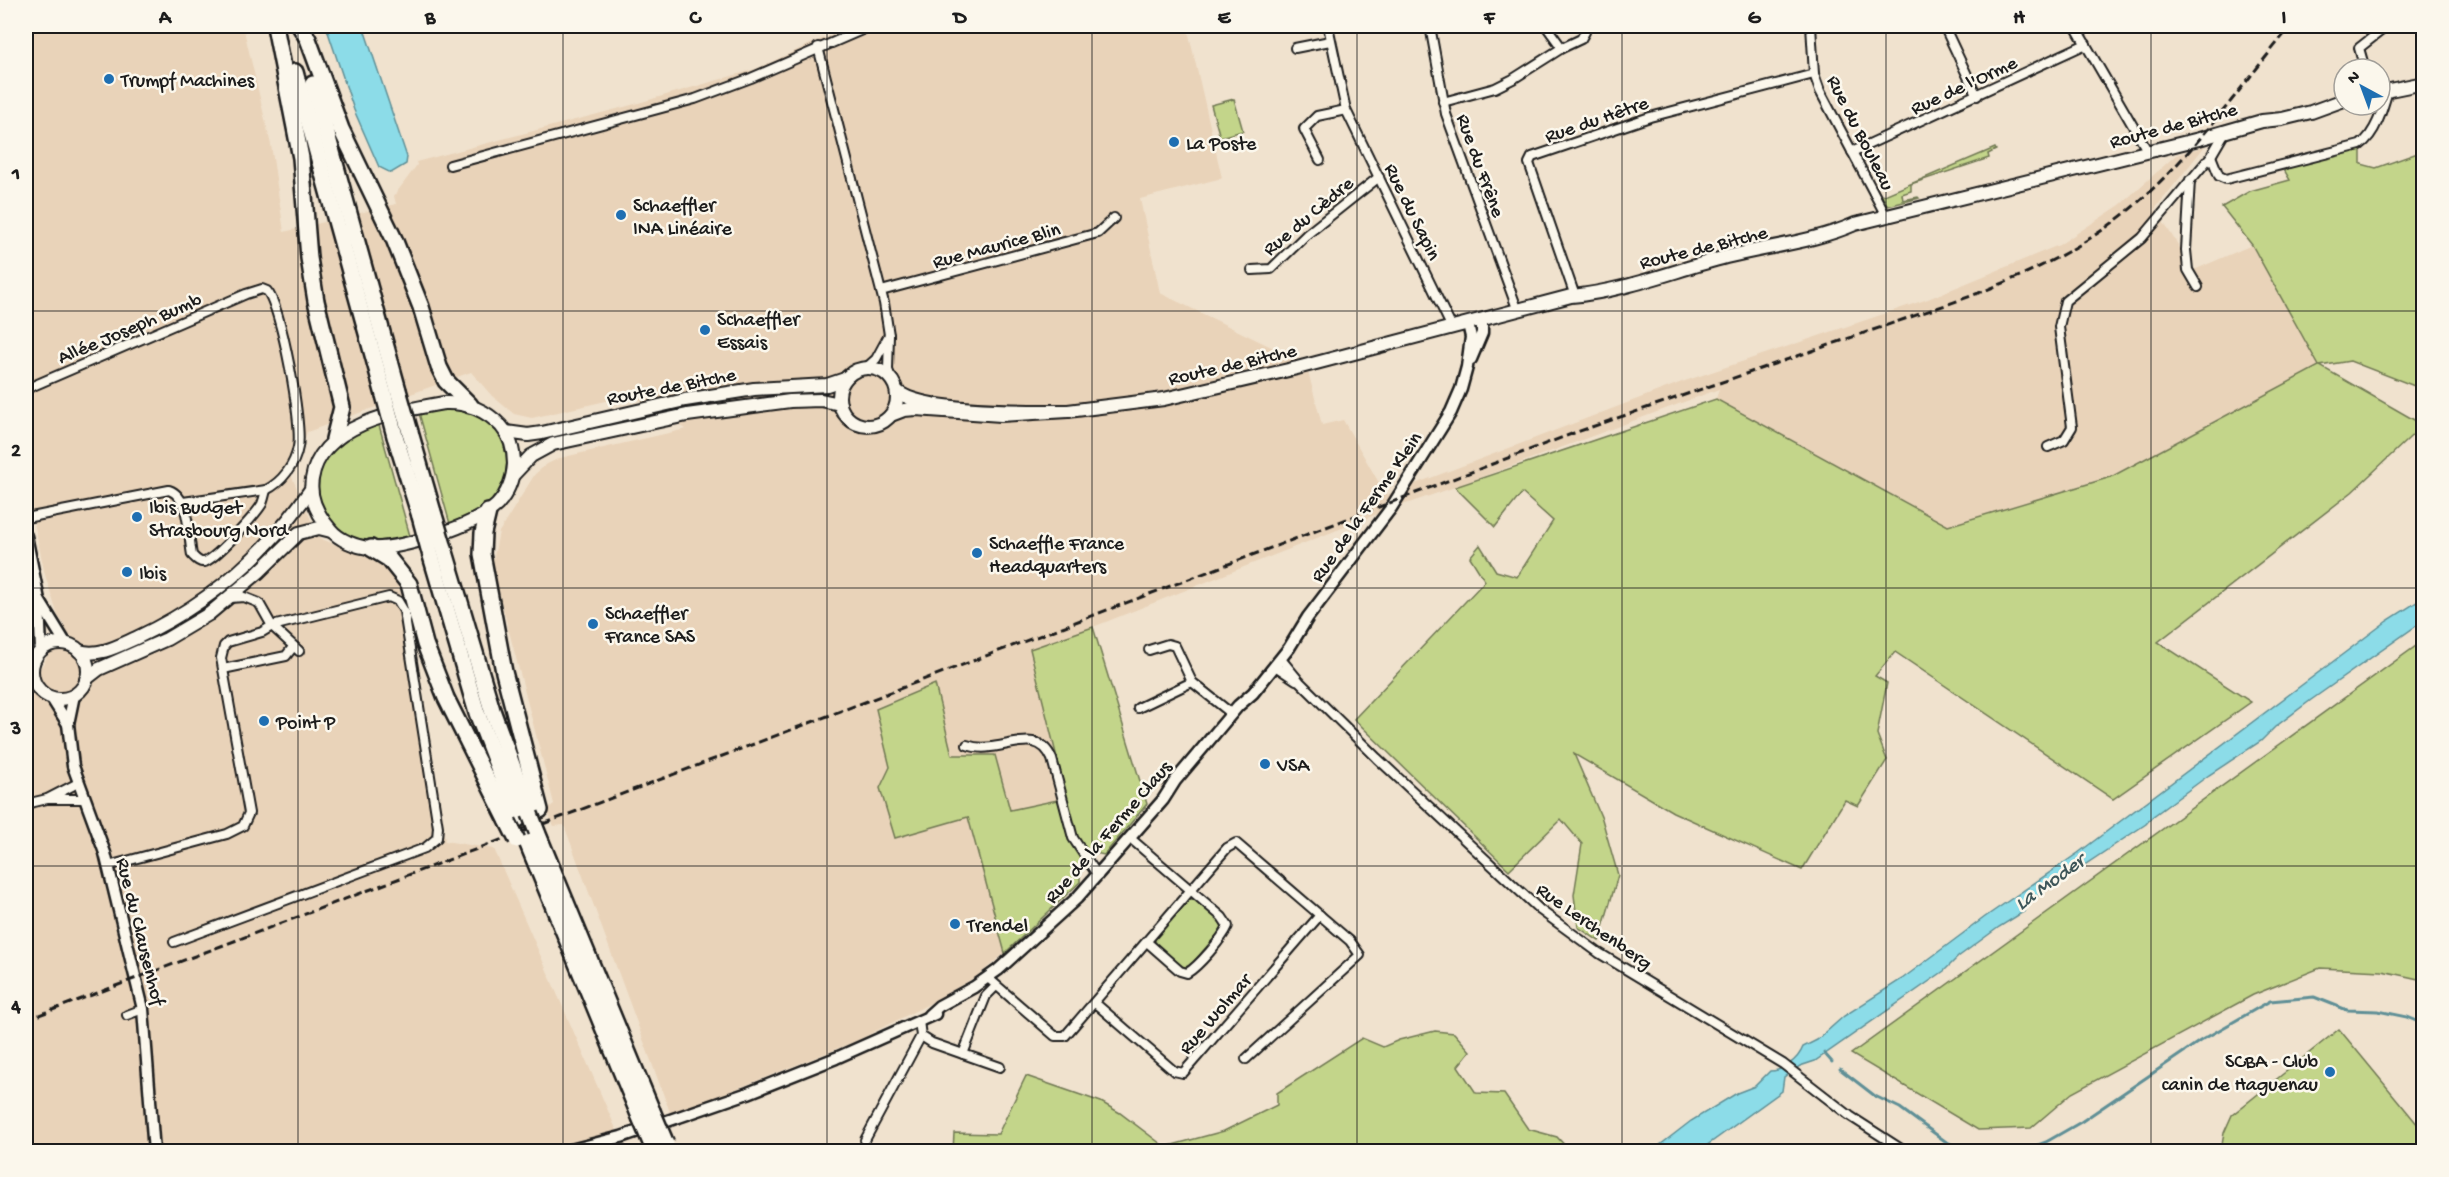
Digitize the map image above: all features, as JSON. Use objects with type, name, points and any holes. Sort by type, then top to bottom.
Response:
[{"type":"highway","points":[[276,26],[301,158],[309,258],[317,304],[342,407],[334,439]]},
{"type":"highway","points":[[282,26],[436,547],[485,690],[524,816],[661,1149]]},
{"type":"highway","points":[[298,26],[391,392]]},
{"type":"highway","points":[[298,26],[308,39],[341,129],[394,239],[421,307],[439,367],[446,381],[470,405]]},
{"type":"highway","points":[[488,513],[483,533],[482,554],[506,683],[524,816]]},
{"type":"highway","points":[[371,548],[389,559],[409,584],[425,644],[446,698],[524,816],[533,839]]},
{"type":"main road","name":"Route de Bitche","points":[[2392,89],[2424,83]]},
{"type":"main road","name":"Route de Bitche","points":[[891,415],[904,410],[916,409],[1001,415],[1068,411],[1164,399],[1575,296],[1669,275],[1750,250],[1786,245],[1833,234],[1855,224],[2148,152],[2262,121],[2311,112],[2332,104]]},
{"type":"main road","points":[[866,368],[878,369],[891,378],[897,391],[897,404],[891,415],[878,425],[863,426],[846,417],[840,404],[840,391],[845,379],[855,371],[866,368]]},
{"type":"main road","name":"Route de Bitche","points":[[506,432],[528,435],[542,433],[701,397],[764,388],[827,385],[845,379]]},
{"type":"main road","name":"Route de Bitche","points":[[897,391],[919,401],[963,407],[1068,411]]},
{"type":"main road","name":"Route de Bitche","points":[[513,475],[531,456],[553,444],[687,415],[790,401],[821,400],[840,404]]},
{"type":"main road","points":[[26,692],[46,694],[59,699],[74,695],[86,679],[99,669],[167,639],[230,598],[299,533],[319,528],[331,531],[354,544],[371,548],[431,537],[466,525],[488,513],[508,490],[513,475],[514,457],[506,432],[496,421],[470,405],[444,403],[405,411],[356,428],[334,439],[316,462],[310,489],[292,515],[232,578],[201,602],[170,621],[115,647],[94,653],[79,651],[66,644],[48,645],[41,650],[29,670],[35,684],[46,694]]},
{"type":"main road","points":[[310,489],[316,507],[331,531]]},
{"type":"main road","points":[[79,651],[87,667],[86,679]]},
{"type":"street","points":[[450,165],[695,99],[751,78],[818,47],[872,26]]},
{"type":"street","name":"Rue du Sapin","points":[[1328,26],[1346,110],[1452,328]]},
{"type":"street","name":"Rue du Frêne","points":[[1430,26],[1443,102],[1518,311]]},
{"type":"street","points":[[1546,26],[1562,48]]},
{"type":"street","points":[[1443,102],[1495,88],[1581,39],[1585,32],[1584,26]]},
{"type":"street","name":"Rue du Bouleau","points":[[1811,26],[1814,74],[1820,91],[1886,216]]},
{"type":"street","points":[[1944,26],[1977,96]]},
{"type":"street","points":[[2075,26],[2148,152]]},
{"type":"street","points":[[2362,57],[2359,48],[2387,26]]},
{"type":"street","points":[[1295,48],[1330,41]]},
{"type":"street","name":"Rue de l'Orme","points":[[1852,153],[2086,44]]},
{"type":"street","points":[[818,47],[888,321],[888,370],[891,378]]},
{"type":"street","name":"Rue du Hêtre","points":[[1575,296],[1529,163],[1532,157],[1650,117],[1814,74]]},
{"type":"street","points":[[1320,160],[1304,129],[1317,116],[1346,110]]},
{"type":"street","name":"Route de Bitche","points":[[2211,156],[2219,176],[2226,180],[2360,145],[2366,141],[2379,117]]},
{"type":"street","points":[[2048,447],[2064,440],[2072,428],[2059,327],[2065,301],[2142,238],[2211,156],[2224,132]]},
{"type":"street","name":"Rue du Cèdre","points":[[1252,270],[1271,269],[1306,236],[1379,177]]},
{"type":"street","points":[[2190,180],[2186,250],[2188,270],[2198,287]]},
{"type":"street","name":"Rue Maurice Blin","points":[[881,291],[1098,233],[1114,218]]},
{"type":"street","name":"Allée Joseph Bumb","points":[[26,389],[246,294],[262,289],[267,291],[279,317],[298,412],[300,434],[295,457],[287,472],[276,485],[266,490]]},
{"type":"street","name":"Rue de la Ferme Klein","points":[[1467,367],[1480,340],[1482,320]]},
{"type":"street","name":"Rue de la Ferme Klein","points":[[1278,662],[1301,633],[1308,617],[1400,494],[1451,412],[1467,367],[1471,337],[1468,324]]},
{"type":"street","points":[[866,368],[876,359],[889,335]]},
{"type":"street","points":[[26,518],[169,490],[177,493],[183,502],[192,555],[197,561],[203,562],[212,558],[261,506],[266,490],[183,502]]},
{"type":"street","points":[[26,537],[39,600],[41,650]]},
{"type":"street","points":[[108,866],[227,834],[243,826],[249,813],[221,658],[224,646],[228,642],[262,632],[272,626],[389,597],[398,602],[404,611],[438,827],[437,838],[425,848],[174,942]]},
{"type":"street","points":[[223,669],[286,656],[296,649],[272,626],[262,607],[254,600],[230,598]]},
{"type":"street","points":[[39,600],[66,644]]},
{"type":"street","points":[[1149,650],[1168,644],[1175,646],[1192,682],[1232,714]]},
{"type":"street","name":"Rue Lerchenberg","points":[[1278,662],[1540,910],[1599,952],[1783,1064],[1851,1116],[1906,1152]]},
{"type":"street","name":"Rue de la Ferme Claus","points":[[563,1152],[621,1137],[836,1058],[924,1018],[939,1006],[988,978],[1037,936],[1098,876],[1278,662]]},
{"type":"street","points":[[1137,708],[1192,682]]},
{"type":"street","name":"Rue du Clausenhof","points":[[46,694],[68,724]]},
{"type":"street","name":"Rue du Clausenhof","points":[[74,695],[68,724],[73,766],[108,866],[143,1009],[154,1152]]},
{"type":"street","points":[[967,745],[991,749],[1031,740],[1046,747],[1052,759],[1073,838],[1098,876]]},
{"type":"street","points":[[47,799],[78,783]]},
{"type":"street","points":[[26,804],[47,799],[85,799]]},
{"type":"street","points":[[1130,838],[1227,922],[1225,933],[1193,969],[1186,973],[1180,971],[1147,942]]},
{"type":"street","points":[[988,978],[1058,1037],[1069,1033],[1230,844],[1236,843],[1350,941],[1360,955],[1246,1059]]},
{"type":"street","name":"Rue Wolmar","points":[[1095,1003],[1174,1071],[1183,1073],[1320,915]]},
{"type":"street","points":[[963,1054],[986,996],[996,986]]},
{"type":"street","points":[[127,1015],[143,1009]]},
{"type":"street","points":[[865,1140],[921,1036],[924,1018]]},
{"type":"street","points":[[921,1036],[932,1043],[1000,1067]]},
{"type":"shaded area","points":[[26,26],[243,26],[271,145],[284,232],[396,204],[394,196],[417,165],[416,162],[628,106],[756,69],[819,40],[857,26],[1187,26],[1222,178],[1140,199],[1160,293],[1306,364],[1322,425],[1343,420],[1386,495],[1682,382],[1928,299],[2059,245],[2120,205],[2176,155],[2205,146],[2155,209],[2194,270],[2252,245],[2319,366],[2111,477],[1948,526],[1716,399],[1719,389],[1380,513],[1093,627],[1030,649],[1067,798],[1010,811],[995,756],[952,755],[934,685],[876,708],[890,768],[880,788],[895,838],[968,817],[1005,953],[977,976],[927,1005],[856,1041],[671,1115],[564,825],[554,826],[547,810],[554,804],[492,566],[499,532],[535,474],[547,464],[560,458],[686,429],[632,395],[532,418],[514,414],[492,396],[471,372],[307,432],[291,475],[319,538],[389,566],[407,606],[445,841],[494,849],[623,1145],[597,1152],[26,1151],[26,694],[65,625],[58,616],[45,575],[26,484]]},
{"type":"green space","points":[[1234,99],[1243,131],[1220,137],[1211,105]]},
{"type":"green space","points":[[1995,148],[1996,150],[1988,154],[1989,158],[1911,184],[1911,191],[1902,194],[1903,200],[1919,198],[1888,206],[1882,196]]},
{"type":"green space","points":[[2361,149],[2361,164],[2376,168],[2423,151],[2423,386],[2417,387],[2350,361],[2320,366],[2423,425],[2352,492],[2158,642],[2251,702],[2113,799],[1895,652],[1875,676],[1887,683],[1877,734],[1887,760],[1858,806],[1845,800],[1802,870],[1673,812],[1574,754],[1602,819],[1618,875],[1599,941],[1578,927],[1574,895],[1582,844],[1561,819],[1509,870],[1354,719],[1485,581],[1470,557],[1480,545],[1496,571],[1517,577],[1553,521],[1522,493],[1495,527],[1455,487],[1716,399],[1948,526],[2111,477],[2319,366],[2252,245],[2222,207],[2250,191],[2290,180],[2283,168]]},
{"type":"green space","points":[[448,408],[471,413],[490,424],[498,433],[506,456],[504,480],[492,501],[478,512],[450,524],[419,413]]},
{"type":"green space","points":[[379,425],[410,536],[365,541],[344,534],[332,525],[324,513],[318,485],[327,456],[337,444]]},
{"type":"green space","points":[[1093,627],[1147,804],[1104,855],[1091,852],[1080,861],[1080,882],[1005,953],[968,817],[895,838],[880,788],[890,767],[876,709],[935,684],[952,755],[995,755],[1010,810],[1067,798],[1030,649]]},
{"type":"green space","points":[[2423,641],[2423,980],[2382,971],[2320,968],[2253,995],[2072,1093],[2031,1128],[1978,1130],[1851,1054]]},
{"type":"green space","points":[[1195,899],[1221,922],[1222,929],[1190,966],[1183,967],[1156,945],[1155,938],[1188,900]]},
{"type":"green space","name":"SCBA - Club canin de Haguenau","points":[[2339,1029],[2423,1131],[2423,1139],[2420,1140],[2423,1149],[2419,1149],[2419,1152],[2221,1151],[2224,1133],[2232,1115]]},
{"type":"green space","points":[[1435,1031],[1454,1033],[1470,1051],[1458,1066],[1476,1093],[1504,1094],[1528,1129],[1557,1137],[1570,1151],[953,1151],[954,1133],[998,1134],[1026,1076],[1101,1102],[1120,1113],[1165,1147],[1224,1131],[1277,1105],[1277,1093],[1362,1038],[1383,1047],[1399,1040]]},
{"type":"water","points":[[326,26],[363,26],[407,157],[406,164],[391,173],[379,167],[354,110]]},
{"type":"water","name":"La Moder","points":[[2423,598],[2423,621],[2311,700],[2275,727],[2261,741],[2209,775],[2152,817],[2146,824],[2029,902],[2025,911],[1958,957],[1944,971],[1815,1061],[1800,1066],[1784,1077],[1782,1091],[1699,1151],[1651,1152],[1691,1121],[1737,1093],[1755,1086],[1770,1071],[1790,1064],[1803,1047],[1817,1040],[1844,1016],[1902,979],[1985,917],[2078,853],[2387,621]]},
{"type":"waterway","points":[[2019,1152],[2046,1142],[2081,1122],[2200,1041],[2270,1001],[2314,997],[2347,1010],[2378,1011],[2407,1017],[2424,1024]]},
{"type":"waterway","points":[[1824,1053],[1832,1062]]},
{"type":"waterway","points":[[1840,1069],[1875,1096],[1900,1108],[1945,1141],[1968,1152]]},
{"type":"railway","points":[[26,1020],[1574,433],[2007,282],[2074,248],[2136,204],[2198,141],[2291,26]]},
{"type":"place","name":"Trumpf Machines","points":[[109,79]]},
{"type":"place","name":"La Poste","points":[[1174,142]]},
{"type":"place","name":"Schaeffler INA Linéaire","points":[[621,215]]},
{"type":"place","name":"Schaeffler Essais","points":[[705,330]]},
{"type":"place","name":"Ibis Budget Strasbourg Nord","points":[[137,517]]},
{"type":"place","name":"Schaeffle France Headquarters","points":[[977,553]]},
{"type":"place","name":"Ibis","points":[[127,572]]},
{"type":"place","name":"Schaeffler France SAS","points":[[593,624]]},
{"type":"place","name":"Point P","points":[[264,721]]},
{"type":"place","name":"VSA","points":[[1265,764]]},
{"type":"place","name":"Trendel","points":[[955,924]]},
{"type":"place","name":"SCBA - Club canin de Haguenau","points":[[2330,1072]]}]
